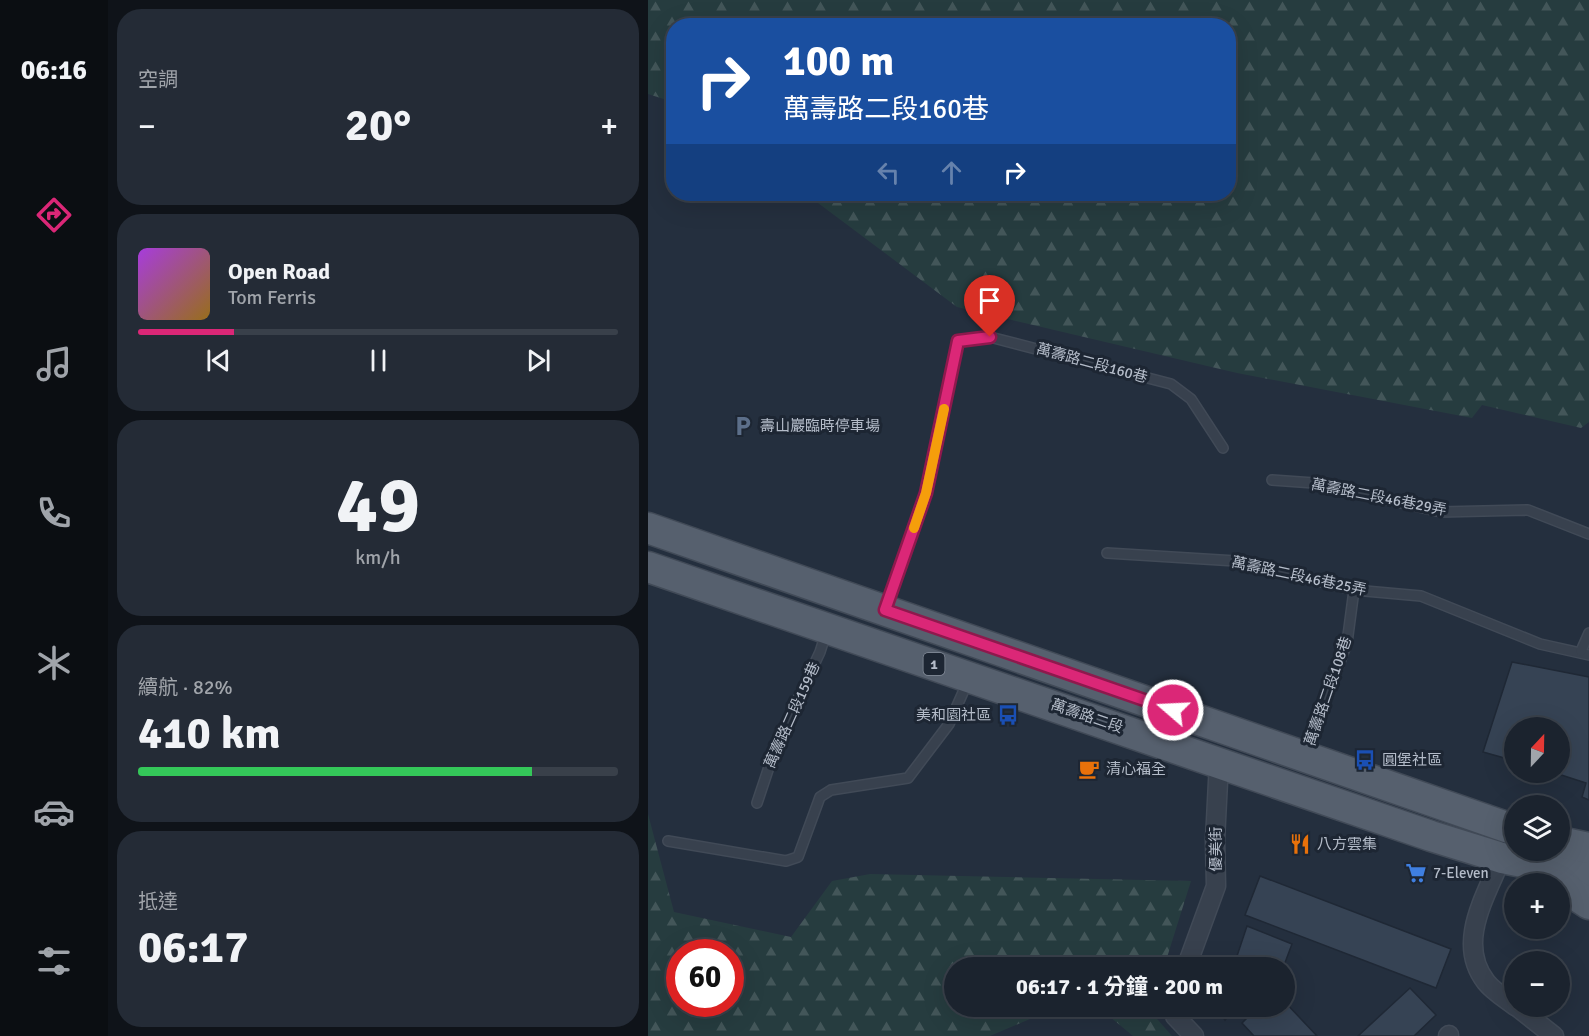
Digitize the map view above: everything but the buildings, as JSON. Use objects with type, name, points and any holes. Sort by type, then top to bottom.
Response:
[{"type":"main road","name":"1","points":[[648,528],[1305,757],[1504,840]]},
{"type":"main road","name":"萬壽路二段","points":[[648,567],[1219,762],[1504,842]]},
{"type":"main road","name":"1","points":[[1533,861],[1547,873]]},
{"type":"main road","points":[[1554,861],[1589,875]]},
{"type":"main road","name":"1","points":[[1570,891],[1589,904]]},
{"type":"street","name":"優美街","points":[[1190,957],[1216,886],[1215,840],[1219,762]]},
{"type":"street","points":[[1504,996],[1487,983],[1477,966],[1472,944],[1475,921],[1507,861]]},
{"type":"street","points":[[1176,1017],[1194,1036]]},
{"type":"street","points":[[1530,1017],[1554,1036]]},
{"type":"lane","name":"萬壽路二段160巷","points":[[885,610],[926,493],[958,341],[990,337],[1171,384],[1191,399],[1223,448]]},
{"type":"lane","name":"萬壽路二段46巷29弄","points":[[1272,480],[1314,483],[1441,512],[1528,510],[1589,534]]},
{"type":"lane","name":"萬壽路二段46巷25弄","points":[[1107,553],[1236,561],[1354,590],[1421,596],[1540,644],[1585,653]]},
{"type":"lane","name":"萬壽路二段108巷","points":[[1305,757],[1347,644],[1354,590]]},
{"type":"lane","name":"萬壽路二段159巷","points":[[757,803],[776,746],[820,652],[828,628]]},
{"type":"lane","points":[[1585,653],[1589,633]]},
{"type":"lane","points":[[668,841],[786,861],[798,857],[820,796],[831,790],[908,778],[949,723],[970,676]]},
{"type":"green space","points":[[648,0],[1589,0],[1589,422],[1581,428],[1482,405],[1472,418],[1237,373],[957,307],[815,201],[1236,201],[1236,18],[666,18],[666,100],[648,94]]},
{"type":"green space","points":[[648,814],[674,912],[791,937],[832,881],[870,874],[1191,881],[1167,957],[944,957],[944,1017],[1035,1017],[990,1036],[648,1036]]},
{"type":"green space","points":[[1110,1017],[1155,1017],[1172,1036],[1133,1036]]},
{"type":"slow traffic","points":[[914,528],[926,493],[944,409]]},
{"type":"place","name":"壽山巖臨時停車場","points":[[743,426]]},
{"type":"place","name":"美和園社區","points":[[1008,715]]},
{"type":"place","name":"圓堡社區","points":[[1365,760]]},
{"type":"place","name":"清心福全","points":[[1089,769]]},
{"type":"place","name":"八方雲集","points":[[1300,844]]},
{"type":"place","name":"7-Eleven","points":[[1416,873]]},
{"type":"route","points":[[990,337],[958,341],[926,493],[885,610],[1173,710]]}]
